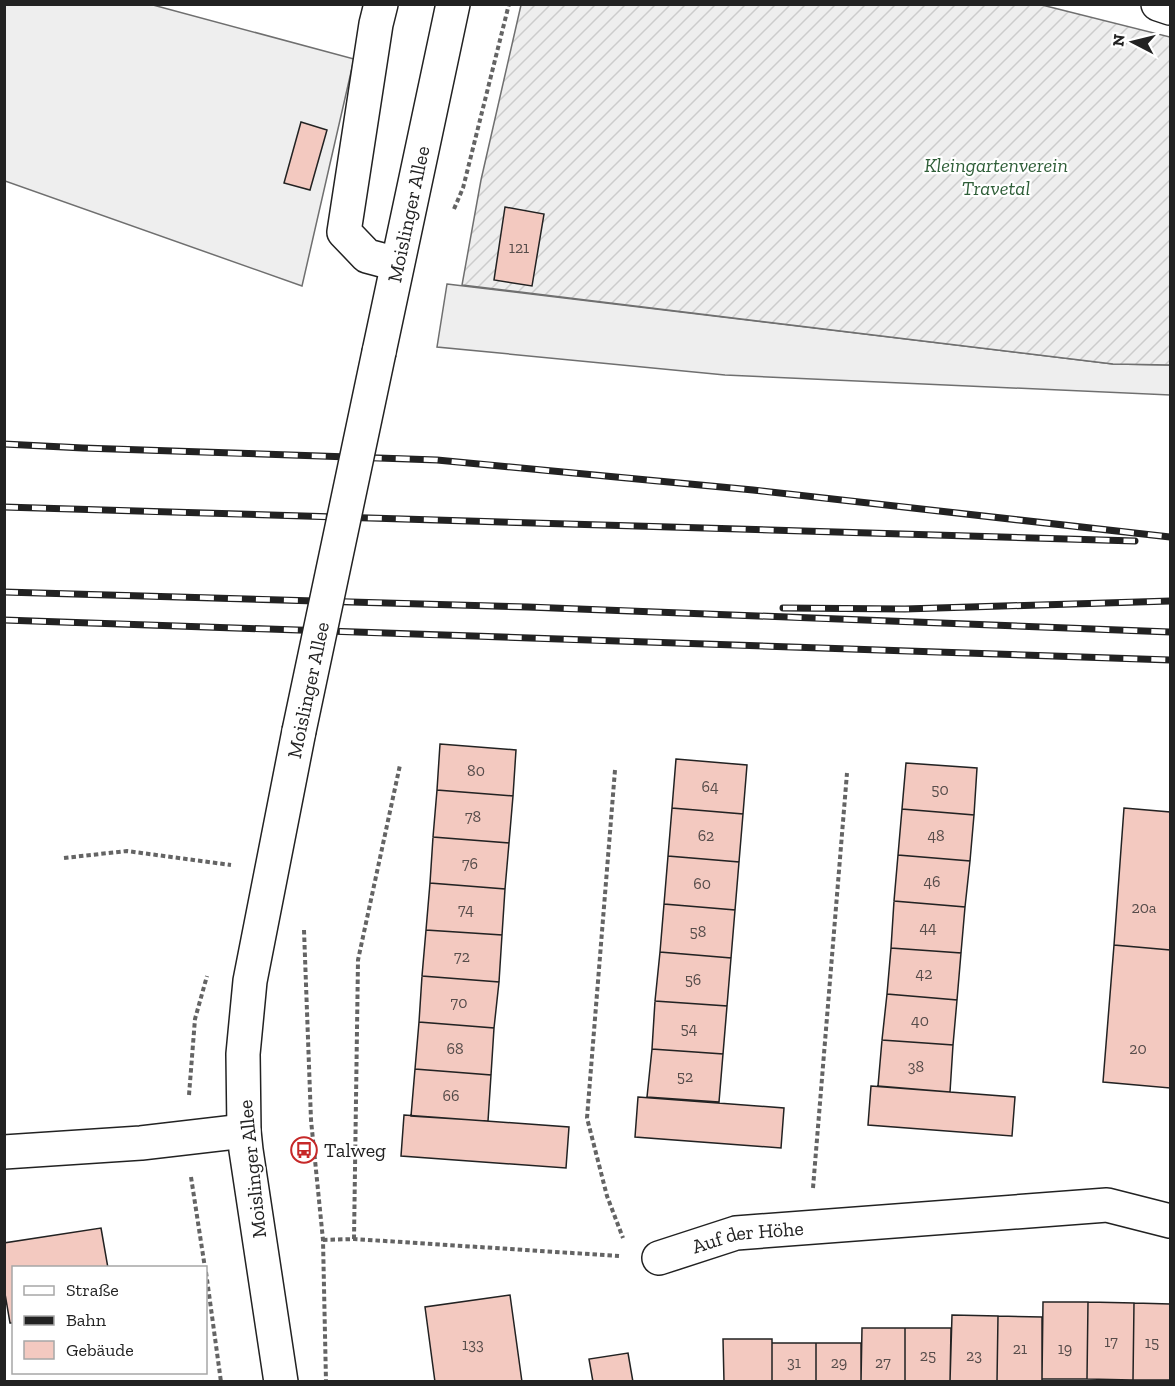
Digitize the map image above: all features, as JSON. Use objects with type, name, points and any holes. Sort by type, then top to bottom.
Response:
[{"type":"main road","points":[[381,4],[344,232],[367,255],[398,264]]},
{"type":"main road","name":"Moislinger Allee","points":[[281,1382],[244,1131],[243,1054],[250,981],[299,731],[453,4]]},
{"type":"main road","points":[[1158,4],[1170,8]]},
{"type":"main road","points":[[4,1152],[141,1143],[244,1131]]},
{"type":"main road","name":"Auf der Höhe","points":[[658,1258],[736,1233],[1107,1204],[1170,1221]]},
{"type":"path","points":[[354,1239],[358,960],[400,765]]},
{"type":"path","points":[[615,770],[587,1118],[607,1196],[623,1239]]},
{"type":"path","points":[[811,1227],[847,773]]},
{"type":"path","points":[[64,858],[127,851],[235,866]]},
{"type":"path","points":[[304,929],[311,1120],[322,1240],[326,1382]]},
{"type":"path","points":[[322,1240],[354,1239],[658,1258]]},
{"type":"path","points":[[207,1279],[221,1382]]},
{"type":"green space","name":"Kleingartenverein Travetal","points":[[1038,4],[1170,37],[1170,365],[1113,364],[462,285],[481,180],[521,5]]},
{"type":"green space","points":[[5,5],[153,5],[354,59],[302,286],[5,181]]},
{"type":"green space","points":[[447,284],[1113,364],[1170,365],[1170,395],[725,375],[437,347]]},
{"type":"building","points":[[301,122],[327,130],[310,190],[284,183]]},
{"type":"building","points":[[505,207],[544,214],[532,286],[494,280]]},
{"type":"building","points":[[440,744],[516,750],[513,796],[437,790]]},
{"type":"building","points":[[676,759],[747,765],[743,814],[672,808]]},
{"type":"building","points":[[906,763],[977,768],[974,815],[902,809]]},
{"type":"building","points":[[437,790],[513,796],[509,843],[433,837]]},
{"type":"building","points":[[672,808],[743,814],[739,862],[668,856]]},
{"type":"building","points":[[1124,808],[1170,812],[1170,950],[1114,945]]},
{"type":"building","points":[[902,809],[974,815],[970,861],[898,855]]},
{"type":"building","points":[[433,837],[509,843],[505,889],[430,883]]},
{"type":"building","points":[[898,855],[970,861],[965,907],[894,901]]},
{"type":"building","points":[[668,856],[739,862],[735,910],[664,904]]},
{"type":"building","points":[[430,883],[505,889],[502,935],[426,930]]},
{"type":"building","points":[[894,901],[965,907],[961,953],[891,948]]},
{"type":"building","points":[[664,904],[735,910],[731,958],[660,952]]},
{"type":"building","points":[[426,930],[502,935],[499,982],[422,976]]},
{"type":"building","points":[[1114,945],[1170,950],[1170,1088],[1103,1082]]},
{"type":"building","points":[[891,948],[961,953],[957,1000],[887,994]]},
{"type":"building","points":[[660,952],[731,958],[727,1006],[655,1001]]},
{"type":"building","points":[[422,976],[499,982],[494,1028],[419,1022]]},
{"type":"building","points":[[887,994],[957,1000],[953,1045],[882,1040]]},
{"type":"building","points":[[655,1001],[727,1006],[723,1054],[652,1049]]},
{"type":"building","points":[[419,1022],[494,1028],[491,1075],[415,1069]]},
{"type":"building","points":[[882,1040],[953,1045],[950,1092],[878,1086]]},
{"type":"building","points":[[652,1049],[723,1054],[719,1102],[647,1097]]},
{"type":"building","points":[[415,1069],[491,1075],[488,1121],[411,1116]]},
{"type":"building","points":[[871,1086],[1015,1097],[1012,1136],[868,1125]]},
{"type":"building","points":[[638,1097],[784,1108],[781,1148],[635,1137]]},
{"type":"building","points":[[404,1115],[569,1127],[566,1168],[401,1156]]},
{"type":"building","points":[[101,1228],[108,1266],[12,1266],[12,1323],[10,1323],[4,1288],[4,1243]]},
{"type":"building","points":[[510,1295],[522,1382],[435,1382],[425,1307]]},
{"type":"building","points":[[1043,1302],[1088,1302],[1087,1379],[1042,1379]]},
{"type":"building","points":[[1088,1302],[1134,1303],[1133,1380],[1087,1379]]},
{"type":"building","points":[[1134,1303],[1170,1304],[1170,1380],[1133,1380]]},
{"type":"building","points":[[952,1315],[998,1316],[997,1382],[950,1382]]},
{"type":"building","points":[[998,1316],[1042,1317],[1042,1382],[997,1382]]},
{"type":"building","points":[[862,1328],[905,1328],[905,1382],[861,1382]]},
{"type":"building","points":[[905,1328],[951,1328],[950,1382],[905,1382]]},
{"type":"building","points":[[723,1339],[772,1339],[772,1382],[724,1382]]},
{"type":"building","points":[[772,1343],[816,1343],[816,1382],[772,1382]]},
{"type":"building","points":[[816,1343],[861,1343],[861,1382],[816,1382]]},
{"type":"building","points":[[628,1353],[633,1382],[593,1382],[589,1359]]},
{"type":"railway","points":[[4,444],[437,460],[753,490],[1170,537]]},
{"type":"railway","points":[[4,507],[1135,541]]},
{"type":"railway","points":[[4,592],[528,607],[1170,632]]},
{"type":"railway","points":[[783,608],[905,609],[1170,601]]},
{"type":"railway","points":[[4,620],[1170,660]]},
{"type":"place","name":"Talweg","points":[[304,1150]]}]
